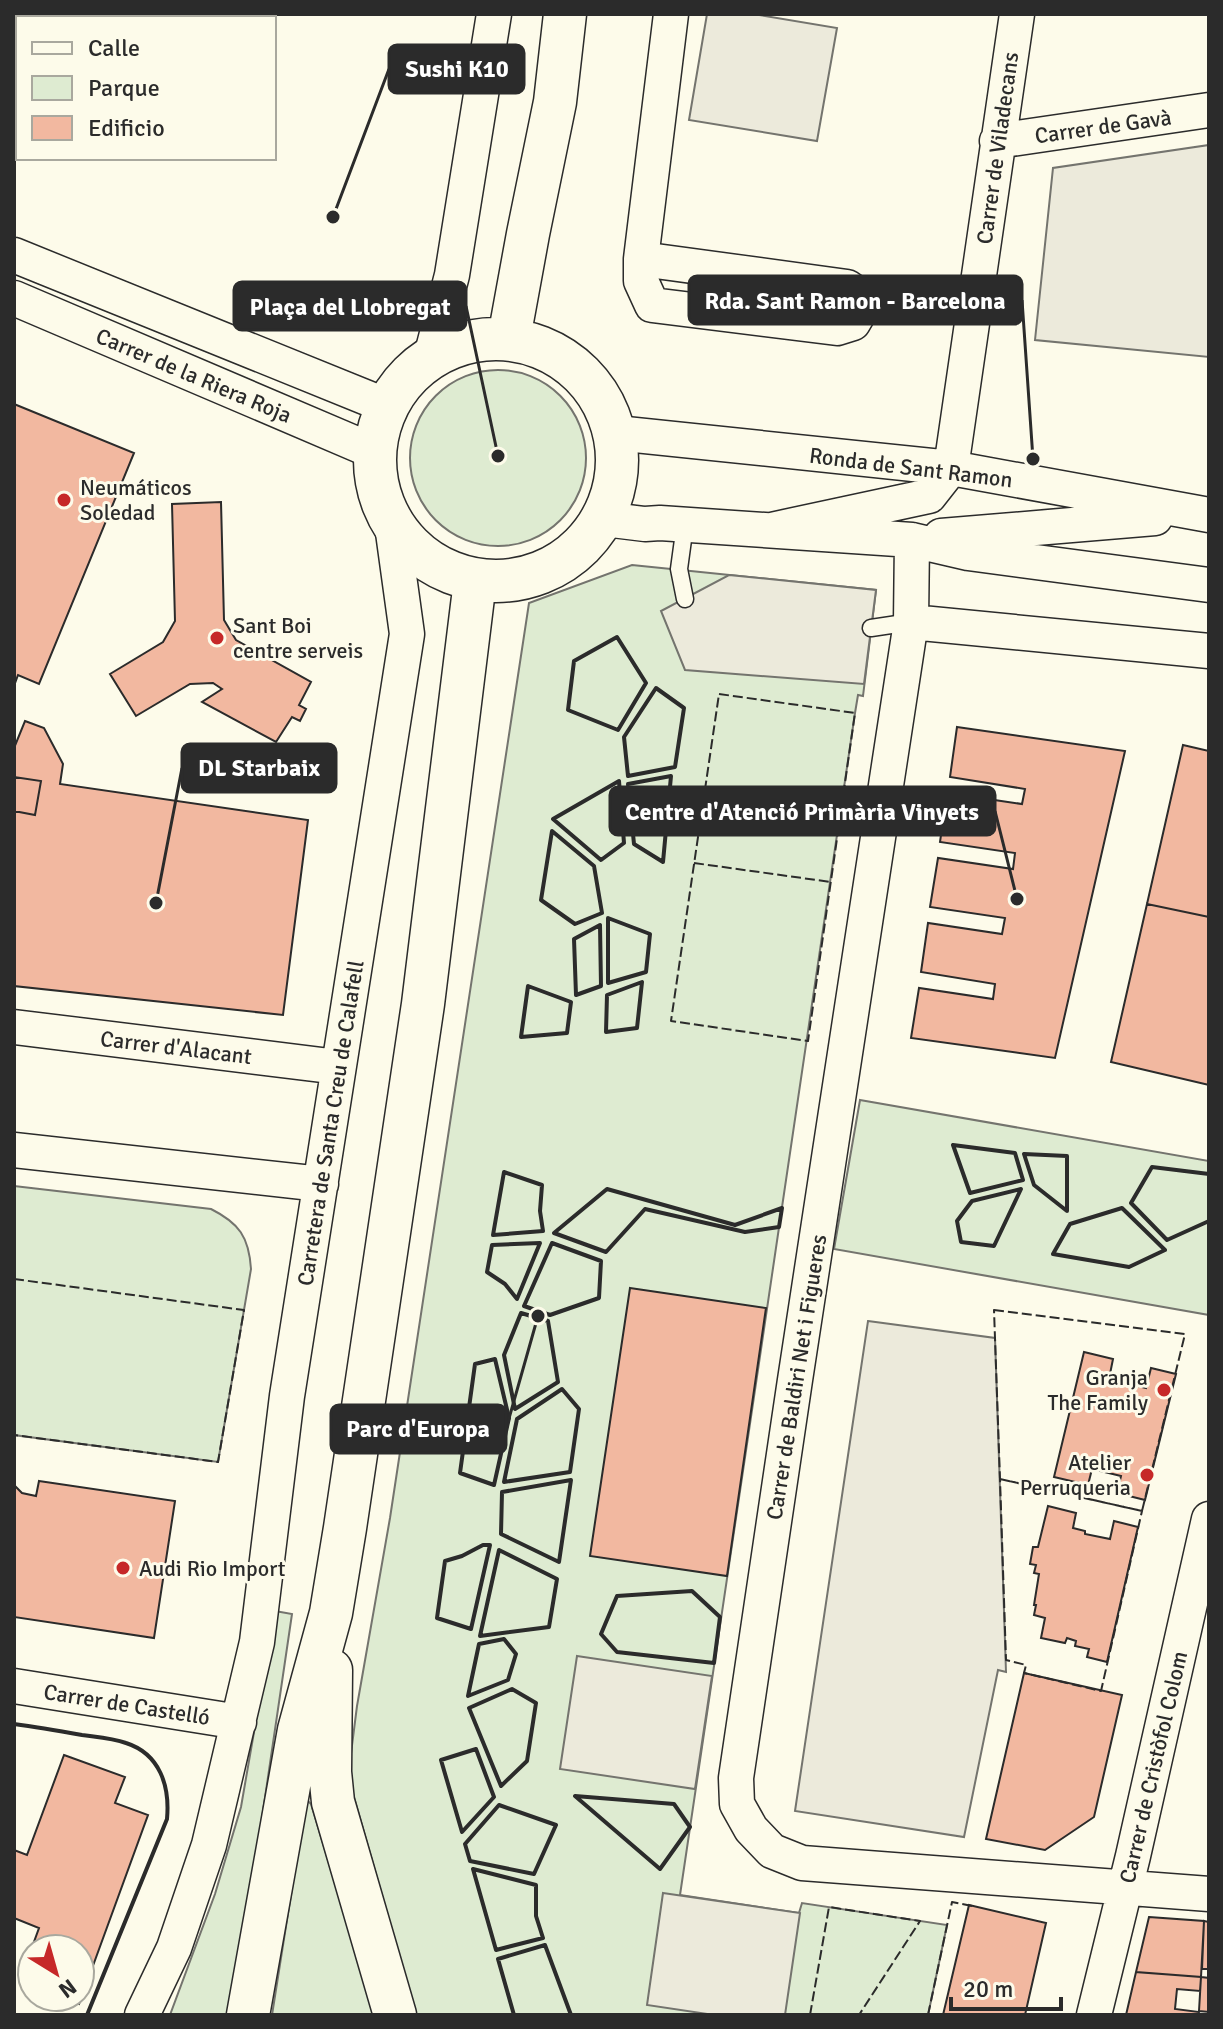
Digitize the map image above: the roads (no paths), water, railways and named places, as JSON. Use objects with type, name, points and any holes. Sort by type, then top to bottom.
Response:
[{"type":"street","points":[[431,357],[452,275],[494,14]]},
{"type":"street","points":[[509,338],[555,102],[565,14]]},
{"type":"street","points":[[641,259],[847,287],[857,294],[860,311],[853,323],[837,328],[652,305],[641,281],[641,259],[671,14]]},
{"type":"street","name":"Carrer de Viladecans","points":[[951,468],[1017,14]]},
{"type":"street","name":"Carrer de Gavà","points":[[997,141],[1209,110]]},
{"type":"street","name":"Carrer de la Riera Roja","points":[[14,255],[387,406]]},
{"type":"street","name":"Carrer de la Riera Roja","points":[[14,298],[375,452]]},
{"type":"street","points":[[509,338],[551,350],[585,375],[611,417],[616,433],[617,481],[604,519],[590,539],[547,571],[518,581],[475,581],[438,567],[420,556],[392,525],[378,492],[375,452],[387,406],[405,379],[431,357],[466,342],[509,338]]},
{"type":"street","name":"Ronda de Sant Ramon","points":[[616,433],[951,468],[1206,515]]},
{"type":"street","points":[[771,530],[929,496],[951,468]]},
{"type":"street","name":"Ronda de Sant Ramon","points":[[912,540],[970,532],[1206,515]]},
{"type":"street","name":"Ronda de Sant Ramon","points":[[604,519],[912,540],[968,553],[1209,585]]},
{"type":"street","name":"Carretera de Santa Creu de Calafell","points":[[142,2015],[174,1948],[209,1845],[257,1642],[287,1396],[407,634],[392,525]]},
{"type":"street","name":"Carrer de Baldiri Net i Figueres","points":[[912,540],[911,622],[736,1778],[737,1804],[751,1829],[772,1851],[802,1863],[1209,1894]]},
{"type":"street","points":[[248,2015],[299,1730],[331,1613],[423,1004],[475,581]]},
{"type":"street","points":[[911,622],[1209,651]]},
{"type":"street","name":"Carrer d'Alacant","points":[[14,1027],[338,1067]]},
{"type":"street","points":[[14,1150],[321,1184]]},
{"type":"street","name":"Carrer de Cristòfol Colom","points":[[1094,2015],[1209,1519]]},
{"type":"street","points":[[331,1613],[330,1772],[333,1802],[395,2015]]},
{"type":"street","name":"Carrer de Castelló","points":[[14,1686],[239,1722]]},
{"type":"lane","points":[[685,525],[679,569],[685,599]]},
{"type":"lane","points":[[871,628],[911,622]]},
{"type":"place","name":"Sushi K10","points":[[333,217]]},
{"type":"place","name":"Plaça del Llobregat","points":[[498,456]]},
{"type":"place","name":"Rda. Sant Ramon - Barcelona","points":[[1033,459]]},
{"type":"place","name":"Neumáticos Soledad","points":[[64,500]]},
{"type":"place","name":"Sant Boi centre serveis","points":[[217,638]]},
{"type":"place","name":"Centre d'Atenció Primària Vinyets","points":[[1017,899]]},
{"type":"place","name":"DL Starbaix","points":[[156,903]]},
{"type":"place","name":"Parc d'Europa","points":[[538,1316]]},
{"type":"place","name":"Granja The Family","points":[[1164,1390]]},
{"type":"place","name":"Atelier Perruqueria","points":[[1147,1475]]},
{"type":"place","name":"Audi Rio Import","points":[[123,1568]]}]
